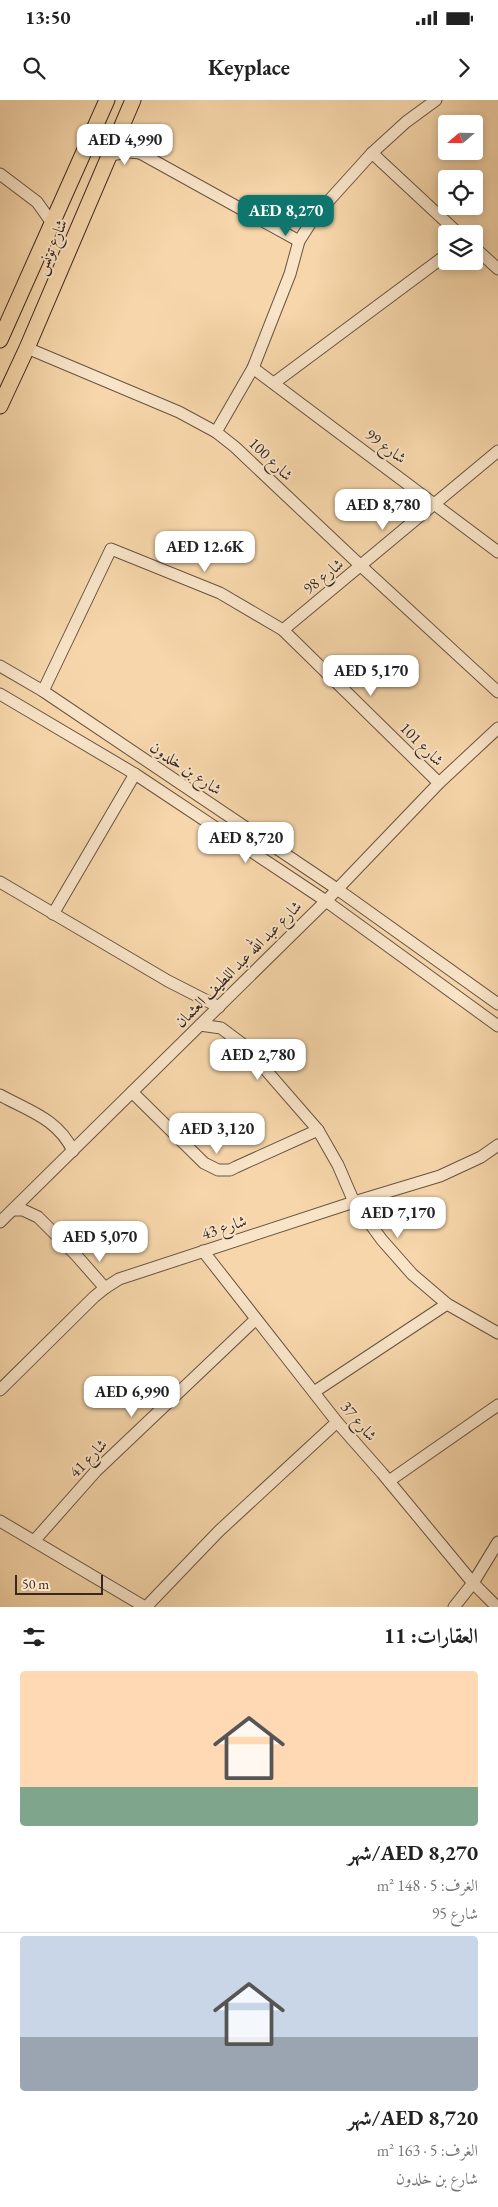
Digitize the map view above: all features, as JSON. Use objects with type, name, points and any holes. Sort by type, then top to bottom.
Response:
[{"type":"main road","name":"شارع تونس","points":[[0,340],[107,100]]},
{"type":"main road","name":"شارع تونس","points":[[0,406],[27,348],[133,100]]},
{"type":"street","points":[[216,432],[253,368],[290,274],[299,241],[316,216],[372,153],[406,122],[436,100]]},
{"type":"street","points":[[120,129],[140,153],[299,241]]},
{"type":"street","points":[[110,155],[129,152],[140,153]]},
{"type":"street","points":[[372,153],[449,225]]},
{"type":"street","points":[[0,174],[37,202],[52,223]]},
{"type":"street","points":[[37,202],[54,203],[62,200]]},
{"type":"street","points":[[483,255],[498,269]]},
{"type":"street","points":[[274,383],[438,261]]},
{"type":"street","name":"شارع 100","points":[[27,348],[179,412],[216,432],[235,447],[498,692]]},
{"type":"street","name":"شارع 99","points":[[253,368],[498,552]]},
{"type":"street","name":"شارع 98","points":[[284,630],[498,451]]},
{"type":"street","name":"شارع 101","points":[[43,692],[111,549],[220,593],[284,630],[439,783]]},
{"type":"street","name":"شارع بن خلدون","points":[[0,666],[43,692],[337,889],[498,1004]]},
{"type":"street","name":"شارع بن خلدون","points":[[0,694],[135,774],[326,901],[498,1026]]},
{"type":"street","name":"شارع عبد الله عبد اللطيف العثمان","points":[[0,1222],[326,901],[439,783],[498,728]]},
{"type":"street","points":[[53,914],[135,774]]},
{"type":"street","points":[[0,882],[168,981],[219,1006]]},
{"type":"street","points":[[200,1025],[221,1028],[245,1046],[318,1130],[338,1165],[354,1202],[382,1240],[412,1274],[447,1304],[498,1333]]},
{"type":"street","points":[[132,1092],[195,1155],[212,1168],[218,1170],[230,1170],[318,1130]]},
{"type":"street","points":[[0,1095],[55,1125],[65,1136],[73,1151]]},
{"type":"street","name":"شارع 43","points":[[0,1390],[104,1288],[130,1274],[440,1176],[480,1157],[498,1145]]},
{"type":"street","points":[[13,1210],[30,1212],[76,1255],[104,1288]]},
{"type":"street","name":"شارع 37","points":[[202,1251],[337,1422],[389,1481],[473,1583],[497,1607]]},
{"type":"street","points":[[314,1392],[447,1304]]},
{"type":"street","name":"شارع 41","points":[[34,1541],[96,1470],[256,1319]]},
{"type":"street","points":[[389,1481],[498,1405]]},
{"type":"street","points":[[0,1521],[145,1607],[219,1531],[337,1422]]},
{"type":"street","points":[[454,1607],[473,1583],[498,1542]]}]
